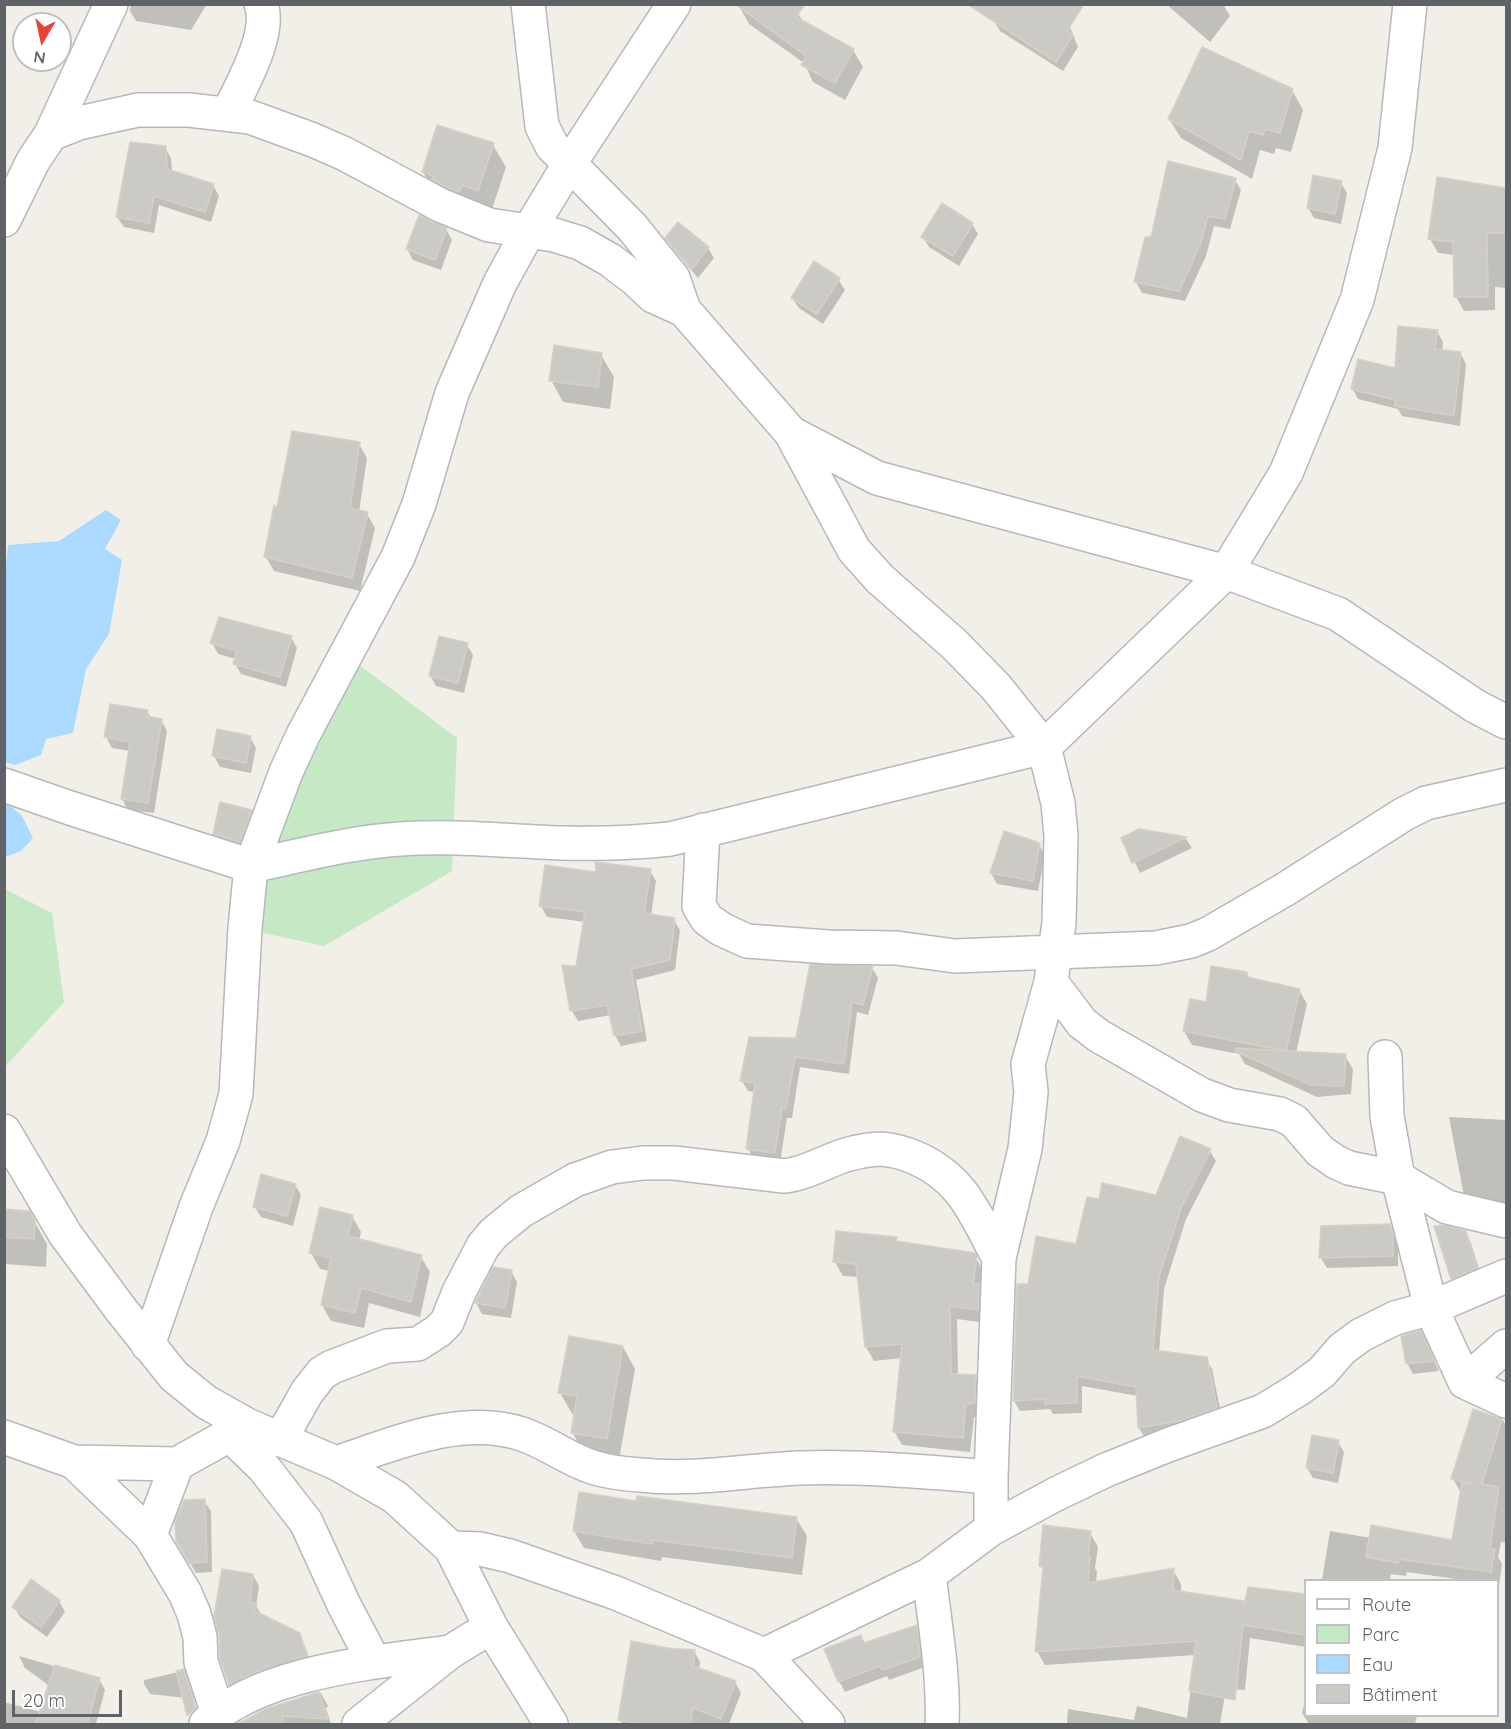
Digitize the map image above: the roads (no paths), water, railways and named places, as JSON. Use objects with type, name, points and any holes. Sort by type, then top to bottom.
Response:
[{"type":"street","points":[[51,134],[111,4]]},
{"type":"street","points":[[228,114],[263,34],[265,19],[261,4]]},
{"type":"street","points":[[528,4],[542,126],[552,146],[632,227],[673,278],[684,310],[791,433],[854,550],[880,579],[961,651],[996,687],[1044,747],[1058,803],[1061,836],[1059,923],[1053,968],[1028,1064],[1030,1092],[1025,1149],[999,1258],[991,1529]]},
{"type":"street","points":[[148,1345],[196,1207],[223,1141],[236,1094],[245,928],[251,866],[286,772],[303,735],[398,557],[419,504],[452,393],[486,312],[528,232],[570,163],[674,4]]},
{"type":"street","points":[[4,785],[251,866],[398,839],[447,838],[562,843],[639,842],[670,839],[1044,747],[1226,573],[1286,474],[1360,292],[1395,148],[1410,4]]},
{"type":"street","points":[[4,220],[19,160],[51,134],[79,123],[138,110],[189,110],[228,114],[250,117],[313,140],[440,206],[489,225],[554,235],[580,243],[610,260],[635,279],[653,297],[684,310]]},
{"type":"street","points":[[791,433],[877,478],[1226,573],[1338,614],[1475,706],[1506,722]]},
{"type":"street","points":[[703,830],[699,906],[707,920],[747,940],[828,947],[896,948],[1053,968],[1191,941],[1209,934],[1284,890],[1404,814],[1426,803],[1506,785]]},
{"type":"street","points":[[1053,968],[1082,1023],[1099,1036],[1202,1095],[1229,1105],[1280,1114],[1294,1121],[1320,1151],[1336,1162],[1349,1168],[1398,1178],[1447,1207],[1506,1221]]},
{"type":"street","points":[[1385,1057],[1387,1116],[1398,1178],[1431,1308],[1466,1382],[1506,1401]]},
{"type":"street","points":[[4,1131],[65,1234],[148,1345],[174,1376],[238,1430],[306,1522],[344,1605],[374,1662]]},
{"type":"street","points":[[280,1440],[307,1392],[322,1373],[387,1346],[418,1344],[438,1331],[447,1322],[459,1292],[483,1246],[494,1233],[521,1211],[575,1180],[612,1167],[643,1163],[674,1163],[784,1176],[794,1175],[840,1156],[886,1148],[926,1163],[951,1179],[964,1196],[999,1258]]},
{"type":"street","points":[[764,1655],[929,1575],[991,1529],[1056,1494],[1106,1470],[1263,1411],[1322,1372],[1342,1349],[1361,1335],[1395,1318],[1431,1308],[1506,1276]]},
{"type":"street","points":[[1466,1382],[1506,1346]]},
{"type":"street","points":[[336,1462],[444,1431],[492,1427],[522,1434],[592,1467],[642,1476],[694,1476],[800,1468],[879,1467],[991,1477]]},
{"type":"street","points":[[4,1437],[74,1462],[177,1464],[238,1430],[280,1440],[336,1462],[394,1497],[451,1548],[491,1627],[551,1725]]},
{"type":"street","points":[[74,1462],[150,1536],[184,1593],[194,1614],[200,1637],[201,1662],[214,1721],[275,1684],[355,1665],[450,1652]]},
{"type":"street","points":[[150,1536],[177,1464]]},
{"type":"street","points":[[451,1548],[480,1549],[510,1556],[616,1593],[764,1655],[828,1725]]},
{"type":"street","points":[[929,1575],[939,1666],[942,1725]]},
{"type":"street","points":[[359,1725],[392,1713],[450,1652],[491,1627]]},
{"type":"water","points":[[106,510],[121,520],[105,549],[122,560],[109,634],[86,669],[73,733],[46,739],[41,755],[15,765],[5,762],[4,588],[8,545],[59,541]]},
{"type":"water","points":[[4,800],[22,816],[33,838],[21,851],[5,857]]}]
